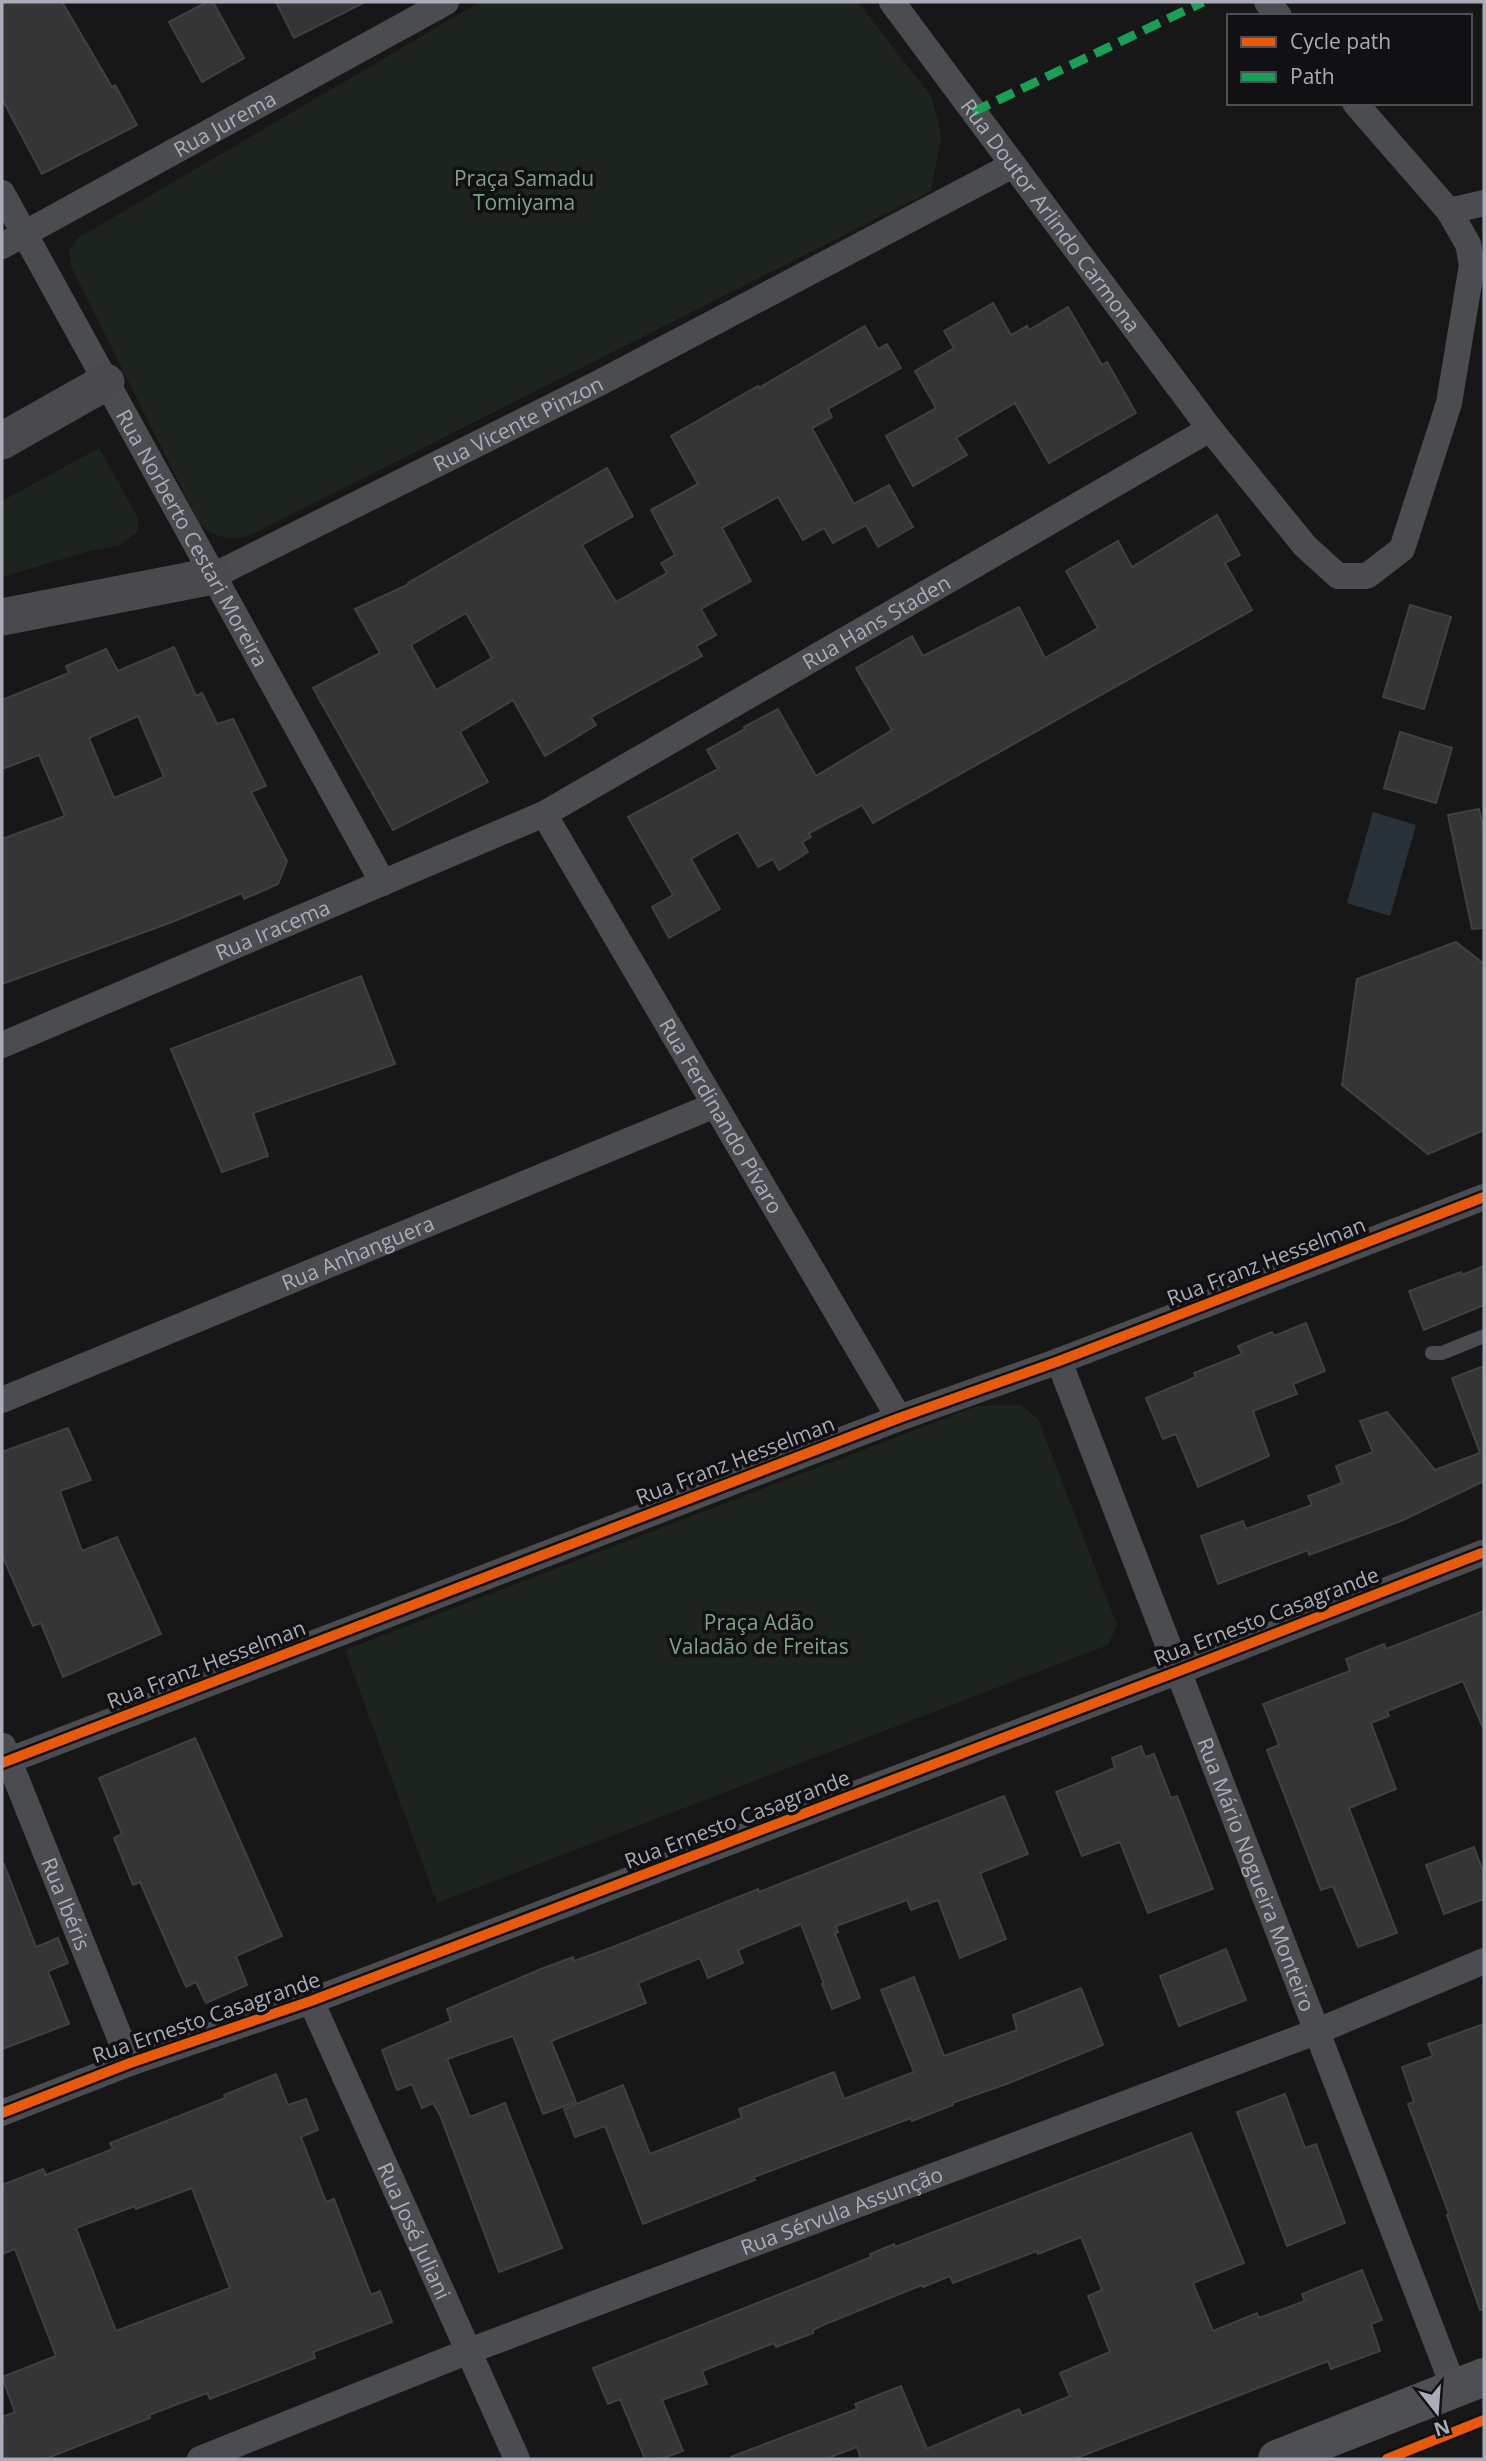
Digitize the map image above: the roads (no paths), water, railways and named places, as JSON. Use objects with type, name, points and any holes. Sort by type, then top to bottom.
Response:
[{"type":"main road","points":[[1277,2459],[1469,2383]]},
{"type":"street","name":"Rua Doutor Arlindo Carmona","points":[[892,2],[1209,429],[1305,545],[1338,576],[1367,576],[1402,549],[1449,403],[1472,265],[1468,244],[1449,212],[1357,105]]},
{"type":"street","name":"Rua Jurema","points":[[13,239],[431,6]]},
{"type":"street","name":"Rua Vicente Pinzon","points":[[2,617],[213,576],[603,381],[1013,165]]},
{"type":"street","name":"Rua Norberto Cestari Moreira","points":[[2,193],[13,239],[106,382],[383,883]]},
{"type":"street","points":[[1449,212],[1484,204]]},
{"type":"street","points":[[2,441],[106,382]]},
{"type":"street","name":"Rua Hans Staden","points":[[544,814],[1209,429]]},
{"type":"street","name":"Rua Iracema","points":[[2,1045],[544,814]]},
{"type":"street","name":"Rua Ferdinando Pívaro","points":[[544,814],[899,1418]]},
{"type":"street","name":"Rua Anhanguera","points":[[2,1400],[715,1105]]},
{"type":"street","name":"Rua Franz Hesselman","points":[[4,1756],[899,1418],[1059,1361],[1484,1197]]},
{"type":"street","name":"Rua Mário Nogueira Monteiro","points":[[1059,1361],[1318,2031],[1469,2383]]},
{"type":"street","name":"Rua Ernesto Casagrande","points":[[2,2113],[130,2063],[311,2001],[1482,1553]]},
{"type":"street","name":"Rua Ibéris","points":[[4,1756],[130,2063]]},
{"type":"street","name":"Rua Sérvula Assunção","points":[[200,2459],[469,2351],[1318,2031],[1484,1961]]},
{"type":"street","name":"Rua José Juliani","points":[[311,2001],[517,2459]]},
{"type":"lane","points":[[1432,1353],[1443,1353],[1484,1336]]},
{"type":"park label","name":"Praça Samadu Tomiyama","points":[[524,190]]},
{"type":"park label","name":"Praça Adão Valadão de Freitas","points":[[759,1634]]}]
